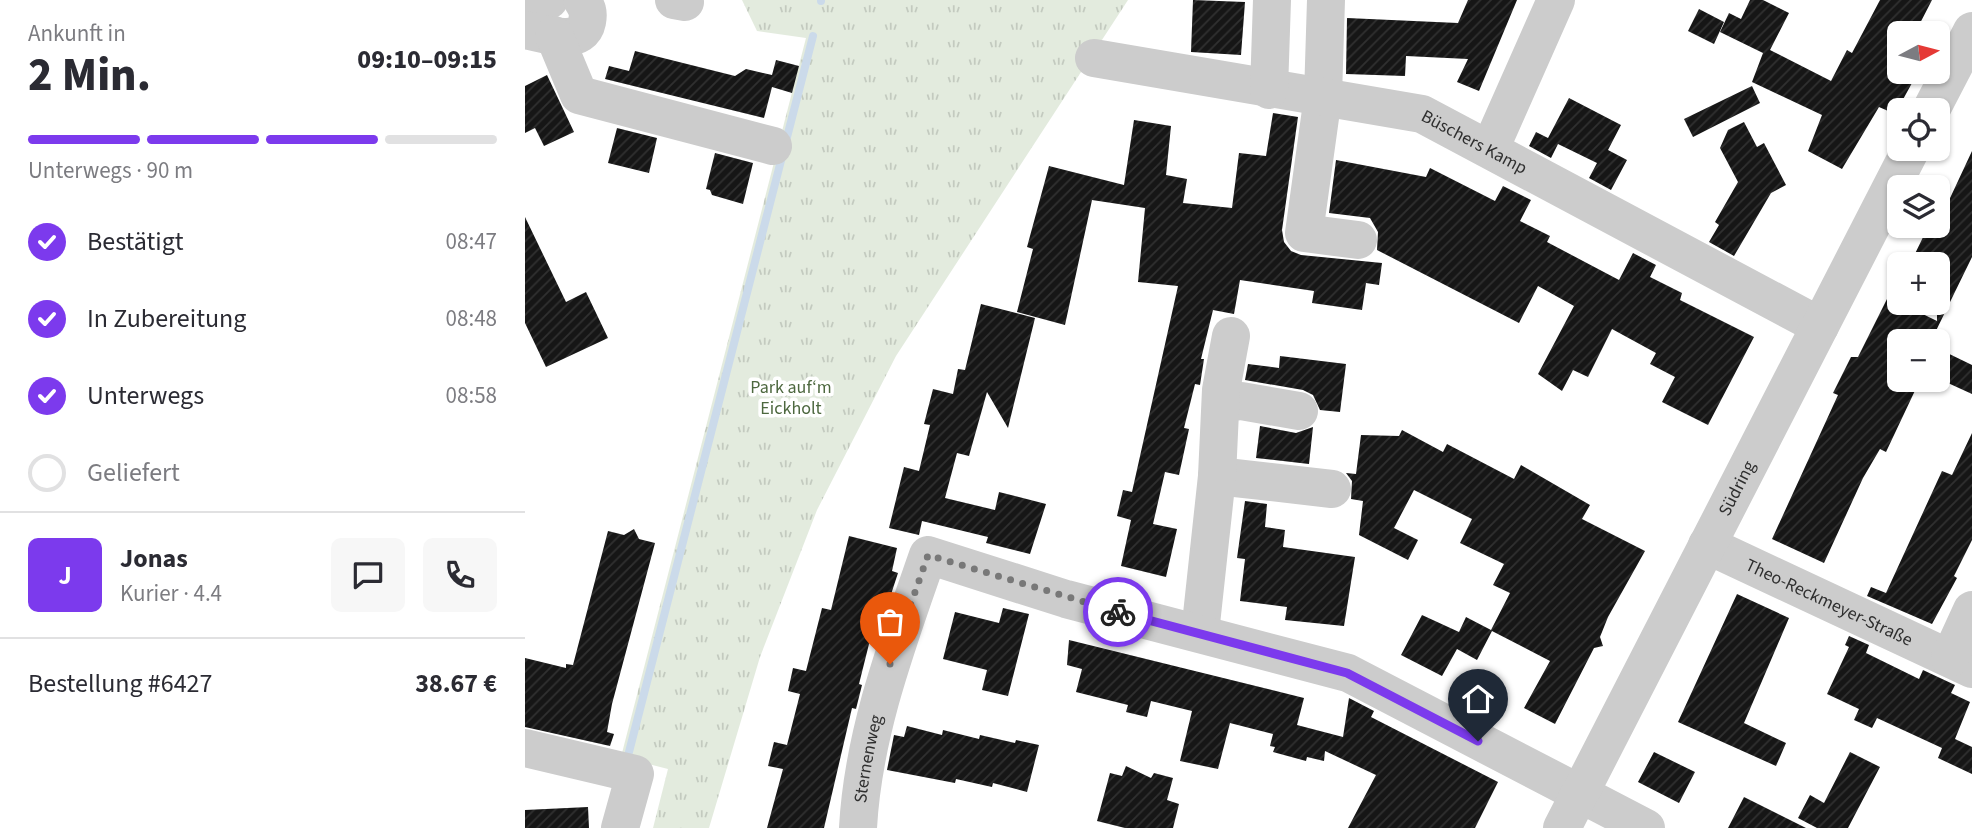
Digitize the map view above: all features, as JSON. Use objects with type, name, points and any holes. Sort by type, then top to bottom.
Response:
[{"type":"street","points":[[538,20],[579,34],[587,26],[589,10],[582,0]]},
{"type":"street","points":[[1269,90],[1272,0]]},
{"type":"street","points":[[1326,0],[1323,96],[1304,233],[1358,240]]},
{"type":"street","points":[[1490,149],[1556,0]]},
{"type":"street","points":[[538,20],[579,95],[773,146]]},
{"type":"street","points":[[1937,98],[1972,30]]},
{"type":"street","name":"Büschers Kamp","points":[[1094,58],[1422,114],[1820,326]]},
{"type":"street","name":"Südring","points":[[1562,828],[1905,161]]},
{"type":"street","points":[[1201,633],[1217,476],[1221,390],[1231,336]]},
{"type":"street","points":[[1222,403],[1241,401],[1299,411]]},
{"type":"street","points":[[1217,476],[1332,489]]},
{"type":"street","name":"Theo-Reckmeyer-Straße","points":[[1707,545],[1961,664],[1972,610]]},
{"type":"street","name":"Sternenweg","points":[[858,828],[860,786],[890,664],[928,555],[1066,599],[1347,673],[1646,828]]},
{"type":"street","points":[[525,748],[635,774],[620,828]]},
{"type":"green space","name":"Park auf‘m Eickholt","points":[[742,0],[1128,0],[896,356],[817,510],[760,657],[709,828],[653,828],[668,769],[621,757],[806,38],[757,31]]},
{"type":"building","points":[[1193,0],[1245,2],[1241,55],[1191,52]]},
{"type":"building","points":[[1468,0],[1517,0],[1479,91],[1457,82],[1468,59],[1406,56],[1405,76],[1346,74],[1347,18],[1458,23]]},
{"type":"building","points":[[1750,0],[1763,0],[1789,13],[1770,50],[1831,81],[1847,50],[1852,53],[1880,0],[1932,0],[1921,21],[1887,21],[1887,84],[1911,84],[1904,98],[1887,98],[1887,110],[1879,107],[1842,169],[1808,151],[1822,115],[1752,82],[1763,53],[1720,32],[1729,13],[1741,19]]},
{"type":"building","points":[[1699,9],[1724,22],[1714,44],[1688,31]]},
{"type":"building","points":[[635,51],[735,76],[746,69],[772,75],[776,60],[799,66],[792,93],[772,87],[764,118],[605,79],[609,66],[629,71]]},
{"type":"building","points":[[547,75],[574,132],[544,146],[535,128],[525,133],[525,86]]},
{"type":"building","points":[[1752,86],[1760,103],[1693,137],[1684,119]]},
{"type":"building","points":[[1569,98],[1621,125],[1608,150],[1627,160],[1611,190],[1589,178],[1597,163],[1558,144],[1551,158],[1529,146],[1536,132],[1548,138]]},
{"type":"building","points":[[1273,113],[1298,117],[1282,230],[1284,242],[1291,251],[1301,255],[1382,263],[1379,285],[1366,283],[1362,310],[1312,303],[1314,291],[1240,280],[1234,314],[1213,310],[1201,359],[1204,359],[1200,385],[1195,384],[1184,428],[1189,429],[1179,475],[1165,472],[1153,524],[1177,529],[1166,577],[1121,566],[1131,520],[1117,516],[1123,490],[1132,492],[1178,286],[1138,282],[1145,208],[1092,200],[1065,325],[1017,312],[1033,249],[1027,247],[1049,166],[1124,185],[1134,120],[1171,126],[1166,175],[1187,179],[1183,203],[1232,208],[1239,153],[1266,156]]},
{"type":"building","points":[[1744,122],[1757,147],[1764,143],[1786,185],[1771,193],[1734,256],[1709,242],[1719,225],[1715,222],[1738,182],[1720,148],[1728,130]]},
{"type":"building","points":[[617,128],[657,138],[649,173],[608,163]]},
{"type":"building","points":[[1972,151],[1972,257],[1950,302],[1950,252],[1916,252],[1923,238],[1950,238],[1950,198]]},
{"type":"building","points":[[715,153],[753,163],[743,204],[712,195],[710,190],[706,189]]},
{"type":"building","points":[[1336,160],[1426,177],[1430,168],[1495,201],[1503,186],[1531,200],[1520,221],[1550,236],[1547,242],[1619,280],[1633,253],[1656,265],[1650,277],[1682,293],[1680,300],[1754,337],[1708,425],[1662,402],[1675,377],[1650,364],[1656,353],[1612,329],[1588,377],[1573,370],[1562,391],[1538,374],[1574,306],[1538,286],[1519,323],[1377,250],[1378,232],[1370,218],[1329,213]]},
{"type":"building","points":[[525,217],[566,302],[586,292],[608,338],[546,367],[525,323]]},
{"type":"building","points":[[1887,299],[1887,315],[1925,315],[1937,321],[1937,315],[1944,315],[1937,329],[1887,329],[1887,392],[1914,392],[1886,452],[1880,449],[1863,478],[1824,563],[1772,539],[1838,395],[1833,393],[1851,357],[1858,357]]},
{"type":"building","points":[[981,304],[1035,318],[1008,428],[987,392],[969,456],[957,453],[945,498],[995,510],[999,492],[1046,504],[1030,554],[986,543],[988,537],[922,521],[919,535],[889,528],[904,467],[919,471],[930,425],[924,424],[933,389],[953,394],[958,369],[965,370]]},
{"type":"building","points":[[1950,354],[1972,365],[1972,394],[1950,384]]},
{"type":"building","points":[[1280,356],[1346,364],[1340,412],[1320,410],[1313,395],[1303,390],[1245,380],[1248,364],[1279,368]]},
{"type":"building","points":[[1260,426],[1296,433],[1313,427],[1309,464],[1256,458]]},
{"type":"building","points":[[1402,430],[1443,452],[1447,444],[1514,479],[1521,465],[1590,505],[1582,519],[1645,551],[1608,617],[1600,637],[1603,646],[1594,648],[1555,724],[1524,708],[1550,661],[1492,631],[1477,660],[1457,649],[1442,676],[1401,655],[1422,615],[1459,632],[1466,617],[1491,630],[1510,593],[1493,585],[1504,564],[1460,543],[1472,519],[1414,490],[1394,528],[1418,540],[1408,560],[1359,535],[1363,501],[1351,499],[1352,481],[1346,473],[1356,474],[1361,435],[1399,436]]},
{"type":"building","points":[[1972,433],[1972,540],[1954,576],[1957,578],[1932,624],[1867,596],[1871,587],[1886,593],[1942,471],[1952,475]]},
{"type":"building","points":[[1245,501],[1267,504],[1265,527],[1285,530],[1283,547],[1355,557],[1344,626],[1285,620],[1287,607],[1240,601],[1245,559],[1237,558]]},
{"type":"building","points":[[634,529],[639,539],[655,543],[612,704],[607,732],[614,734],[610,746],[525,727],[525,658],[566,668],[566,664],[573,665],[608,531],[624,535]]},
{"type":"building","points":[[849,536],[897,548],[892,571],[898,573],[878,634],[872,632],[859,684],[862,685],[856,709],[852,708],[824,828],[767,828],[783,769],[768,766],[774,742],[787,745],[800,694],[788,691],[793,668],[806,671],[822,608],[831,610]]},
{"type":"building","points":[[1737,594],[1789,618],[1744,723],[1786,743],[1776,766],[1678,722]]},
{"type":"building","points":[[1003,608],[1029,614],[1008,696],[982,690],[987,670],[943,659],[955,612],[999,623]]},
{"type":"building","points":[[1849,636],[1869,645],[1866,653],[1919,679],[1923,670],[1955,685],[1951,693],[1970,702],[1955,739],[1972,747],[1972,774],[1938,758],[1942,748],[1877,718],[1872,728],[1854,720],[1859,709],[1827,694],[1849,647],[1845,645]]},
{"type":"building","points":[[1069,640],[1304,698],[1297,725],[1343,737],[1349,698],[1374,711],[1371,717],[1498,782],[1475,828],[1348,828],[1376,775],[1325,751],[1324,761],[1307,757],[1306,761],[1273,752],[1275,747],[1270,746],[1273,734],[1230,723],[1218,769],[1180,761],[1192,711],[1151,701],[1147,717],[1126,712],[1128,705],[1076,692],[1082,669],[1067,665]]},
{"type":"building","points":[[907,726],[942,735],[943,730],[979,739],[980,735],[1039,745],[1027,792],[993,783],[992,787],[956,779],[955,783],[887,770],[894,735],[904,737]]},
{"type":"building","points":[[1654,752],[1695,772],[1679,803],[1638,782]]},
{"type":"building","points":[[1850,752],[1880,767],[1848,828],[1817,828],[1798,818],[1810,795],[1824,803]]},
{"type":"building","points":[[1126,766],[1151,778],[1154,773],[1173,778],[1167,800],[1179,804],[1173,828],[1125,828],[1097,821],[1110,773],[1122,776]]},
{"type":"building","points":[[1744,797],[1806,828],[1728,828]]},
{"type":"building","points":[[588,807],[589,828],[525,828],[525,810]]},
{"type":"waterway","points":[[629,752],[813,36]]},
{"type":"way so far","points":[[890,664],[928,555],[1066,599],[1118,612]]},
{"type":"route","points":[[1118,612],[1347,673],[1478,741]]}]
